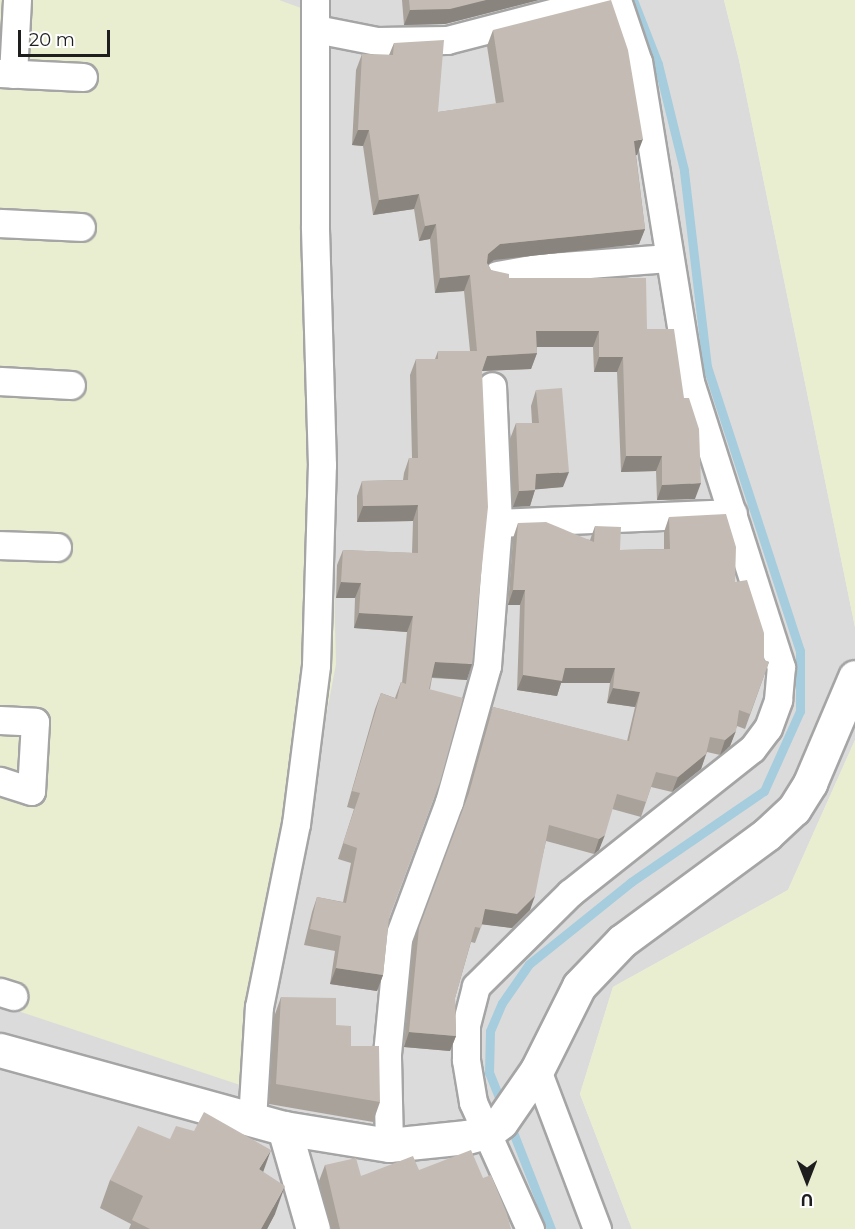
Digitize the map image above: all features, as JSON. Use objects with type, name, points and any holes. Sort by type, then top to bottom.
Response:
[{"type":"street","points":[[16,0],[7,73],[83,77]]},
{"type":"street","points":[[252,1120],[259,1007],[296,824],[316,665],[322,465],[315,226],[315,0]]},
{"type":"street","points":[[316,29],[377,41],[447,40],[602,0]]},
{"type":"street","points":[[530,1229],[495,1127],[473,1102],[466,1060],[466,1025],[476,986],[570,893],[752,749],[768,728],[778,700],[781,667],[690,382],[638,62],[617,0]]},
{"type":"street","points":[[0,223],[81,227]]},
{"type":"street","points":[[497,275],[536,268],[669,258]]},
{"type":"street","points":[[0,381],[71,385]]},
{"type":"street","points":[[389,1145],[387,1054],[398,939],[449,802],[487,666],[498,523],[492,386]]},
{"type":"street","points":[[498,523],[733,513]]},
{"type":"street","points":[[0,545],[57,547]]},
{"type":"street","points":[[0,1050],[284,1128],[389,1145],[495,1127],[529,1082],[579,986],[622,941],[767,834],[794,809],[810,783],[855,677]]},
{"type":"street","points":[[0,720],[35,722],[31,791],[0,781]]},
{"type":"street","points":[[529,1082],[597,1229]]},
{"type":"street","points":[[284,1128],[313,1229]]},
{"type":"shaded area","points":[[0,0],[724,0],[739,60],[855,627],[855,740],[788,890],[613,987],[580,1094],[632,1229],[0,1229]]},
{"type":"green space","points":[[0,0],[279,0],[320,15],[336,664],[255,1090],[0,1005]]},
{"type":"green space","points":[[724,0],[855,0],[855,627],[739,60]]},
{"type":"green space","points":[[855,740],[855,1229],[632,1229],[580,1094],[613,987],[788,890]]},
{"type":"building","points":[[409,0],[486,0],[450,9],[410,10]]},
{"type":"building","points":[[611,0],[628,50],[643,139],[634,141],[645,229],[500,244],[488,254],[487,263],[491,270],[509,274],[509,278],[646,278],[647,329],[674,329],[684,398],[689,398],[699,429],[701,483],[662,485],[662,456],[626,456],[623,357],[599,357],[599,331],[536,331],[537,353],[487,356],[482,371],[488,507],[472,664],[435,662],[429,689],[463,698],[440,782],[389,918],[383,975],[336,968],[341,936],[310,929],[317,897],[346,903],[357,848],[343,843],[360,793],[352,791],[381,693],[397,699],[401,682],[406,684],[413,616],[359,613],[361,583],[341,582],[343,550],[418,553],[418,505],[363,506],[362,481],[408,480],[409,458],[418,458],[416,359],[438,359],[438,351],[477,351],[470,275],[440,278],[436,224],[425,226],[419,194],[379,200],[369,130],[358,130],[362,54],[393,55],[394,43],[444,40],[438,112],[504,102],[493,30]]},
{"type":"building","points":[[562,388],[569,472],[536,474],[535,490],[519,491],[516,423],[539,423],[536,390]]},
{"type":"building","points":[[726,514],[736,547],[735,582],[747,580],[764,633],[764,660],[769,662],[750,714],[739,710],[736,731],[725,740],[710,737],[706,754],[678,777],[656,772],[646,802],[617,794],[605,835],[599,839],[549,825],[535,896],[517,914],[485,909],[481,928],[475,927],[455,998],[456,1036],[409,1032],[419,928],[469,793],[493,707],[629,741],[640,692],[613,688],[615,668],[565,668],[562,681],[523,675],[525,590],[513,590],[518,523],[546,522],[594,542],[595,526],[621,527],[620,550],[670,549],[669,517]]},
{"type":"building","points":[[281,997],[336,998],[336,1025],[351,1026],[351,1046],[379,1046],[380,1102],[276,1084]]},
{"type":"building","points":[[204,1112],[271,1150],[259,1169],[285,1186],[261,1229],[150,1229],[132,1220],[143,1196],[110,1180],[138,1126],[170,1139],[176,1126],[194,1131]]},
{"type":"building","points":[[471,1150],[483,1178],[491,1175],[511,1229],[340,1229],[325,1165],[356,1158],[361,1176],[413,1156],[419,1170]]},
{"type":"waterway","points":[[503,1107],[489,1073],[490,1031],[502,1003],[529,964],[631,882],[764,791],[800,711],[800,651],[707,367],[684,170],[658,64],[633,0]]},
{"type":"waterway","points":[[509,1122],[551,1229]]}]
